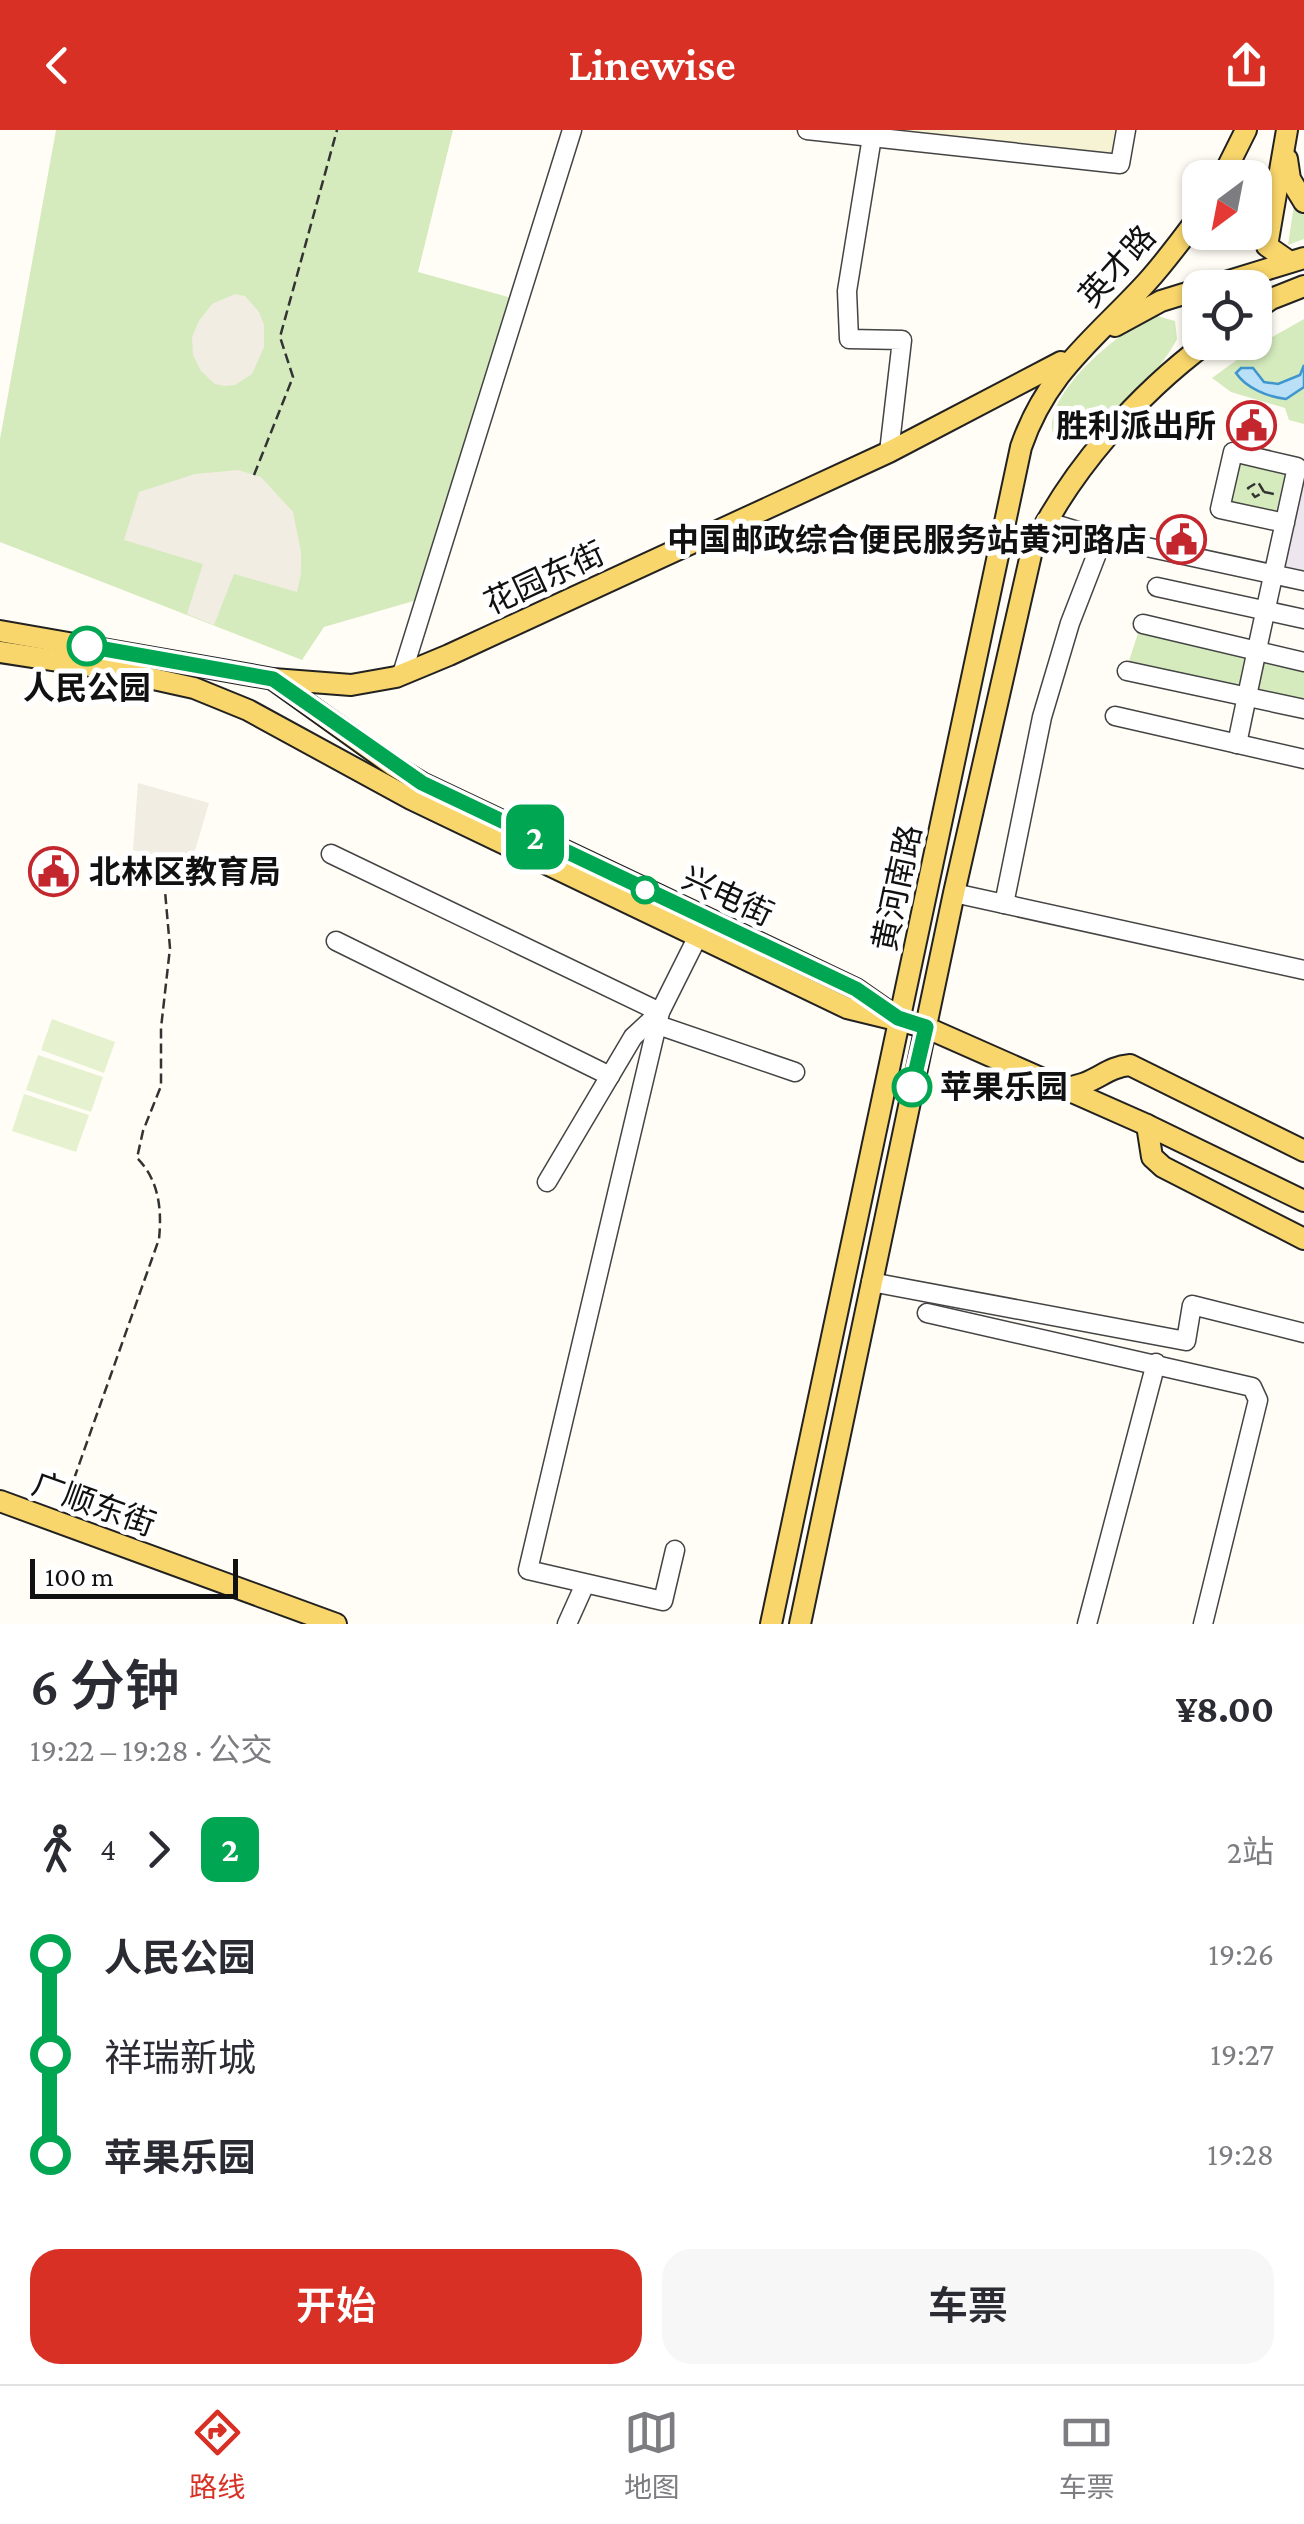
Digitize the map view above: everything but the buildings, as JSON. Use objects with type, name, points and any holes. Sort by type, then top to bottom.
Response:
[{"type":"main road","points":[[1231,160],[1246,130]]},
{"type":"main road","points":[[1287,134],[1290,179],[1304,202]]},
{"type":"main road","points":[[1287,134],[1266,246],[1297,260]]},
{"type":"main road","name":"英才路","points":[[1075,354],[1148,281],[1182,238]]},
{"type":"main road","points":[[1263,270],[1297,260]]},
{"type":"main road","points":[[1272,299],[1304,286]]},
{"type":"main road","points":[[1075,354],[1130,315],[1182,296]]},
{"type":"main road","name":"花园东街","points":[[0,631],[273,679],[375,683],[890,452],[1075,354]]},
{"type":"main road","name":"黄河南路","points":[[770,1624],[1021,447],[1032,416],[1051,383],[1075,354]]},
{"type":"main road","name":"黄河南路","points":[[800,1624],[954,894],[1032,550],[1045,521],[1093,456],[1135,407],[1188,360]]},
{"type":"main road","name":"兴电街","points":[[0,652],[104,668],[194,688],[248,710],[411,798],[702,927]]},
{"type":"main road","name":"兴电街","points":[[273,679],[422,783],[702,927],[848,1008],[926,1027],[1147,1125],[1304,1201]]},
{"type":"main road","points":[[928,888],[954,894]]},
{"type":"main road","points":[[1058,1088],[1089,1084],[1118,1066],[1130,1065],[1304,1150]]},
{"type":"main road","points":[[1147,1125],[1152,1156],[1163,1167],[1304,1239]]},
{"type":"main road","name":"广顺东街","points":[[0,1502],[336,1624]]},
{"type":"street","points":[[402,674],[572,130]]},
{"type":"street","points":[[807,130],[1120,164],[1126,130]]},
{"type":"street","points":[[872,137],[847,291],[848,339],[902,340],[890,452]]},
{"type":"street","points":[[1237,744],[1256,651],[1274,574],[1285,523],[1290,498],[1297,466],[1233,452],[1220,509],[1285,523]]},
{"type":"street","points":[[1045,521],[1103,538],[1304,582]]},
{"type":"street","points":[[1004,904],[1042,717],[1070,624],[1103,538]]},
{"type":"street","points":[[1157,587],[1304,620]]},
{"type":"street","points":[[1143,624],[1304,662]]},
{"type":"street","points":[[1127,671],[1304,709]]},
{"type":"street","points":[[1115,716],[1304,759]]},
{"type":"street","points":[[330,854],[659,1019],[794,1072]]},
{"type":"street","points":[[954,894],[1304,970]]},
{"type":"street","points":[[675,1550],[662,1601],[528,1570],[659,1019],[702,927]]},
{"type":"street","points":[[336,942],[610,1076]]},
{"type":"street","points":[[547,1182],[633,1037],[659,1019]]},
{"type":"street","points":[[871,1282],[1186,1342],[1192,1305],[1304,1334]]},
{"type":"street","points":[[927,1313],[1252,1387],[1258,1400],[1202,1624]]},
{"type":"street","points":[[1087,1624],[1156,1363]]},
{"type":"street","points":[[567,1624],[585,1584]]},
{"type":"path","points":[[254,475],[294,377],[280,336],[336,130]]},
{"type":"path","points":[[1264,492],[1290,498]]},
{"type":"path","points":[[58,1523],[85,1457],[159,1239],[158,1194],[149,1172],[137,1158],[162,1086],[160,1028],[170,948],[162,857]]},
{"type":"shaded area","points":[[845,130],[1123,130],[1117,161]]},
{"type":"shaded area","points":[[235,294],[245,296],[259,312],[264,325],[264,347],[252,374],[235,385],[225,386],[215,384],[201,371],[193,355],[192,337],[212,304]]},
{"type":"shaded area","points":[[1304,455],[1304,574],[1278,568]]},
{"type":"shaded area","points":[[238,470],[261,477],[293,512],[301,574],[297,592],[234,574],[214,625],[187,614],[203,564],[124,540],[139,492],[195,474]]},
{"type":"shaded area","points":[[138,783],[209,803],[191,864],[133,850]]},
{"type":"green space","name":"人民公园","points":[[56,130],[453,130],[418,272],[512,298],[417,600],[324,627],[302,660],[0,542],[0,439]]},
{"type":"green space","points":[[1294,205],[1304,214],[1304,239],[1288,245]]},
{"type":"green space","points":[[1157,316],[1175,321],[1177,339],[1139,391],[1091,433],[1072,438],[1053,434],[1059,401],[1072,382],[1106,347]]},
{"type":"green space","points":[[1304,319],[1304,424],[1289,420],[1285,408],[1231,392],[1212,378],[1237,360],[1272,360],[1272,337]]},
{"type":"green space","points":[[1238,460],[1286,470],[1275,518],[1227,509]]},
{"type":"green space","points":[[1141,624],[1248,649],[1239,690],[1127,667]]},
{"type":"green space","points":[[1262,656],[1304,666],[1304,705],[1254,694]]},
{"type":"green space","points":[[52,1019],[115,1042],[104,1073],[41,1050]]},
{"type":"green space","points":[[38,1055],[103,1077],[91,1112],[26,1090]]},
{"type":"green space","points":[[24,1094],[89,1115],[76,1152],[12,1131]]},
{"type":"water","points":[[1304,365],[1304,387],[1286,399],[1258,391],[1236,373],[1241,368],[1253,368],[1264,382],[1278,384],[1300,375]]},
{"type":"bus line","name":"2","points":[[87,646],[273,679],[422,783],[856,989],[898,1018],[926,1027],[912,1087]]},
{"type":"place","name":"胜利派出所","points":[[1251,426]]},
{"type":"place","name":"中国邮政综合便民服务站黄河路店","points":[[1182,540]]},
{"type":"place","name":"人民公园","points":[[87,646]]},
{"type":"place","name":"北林区教育局","points":[[54,872]]},
{"type":"place","name":"苹果乐园","points":[[912,1087]]}]
